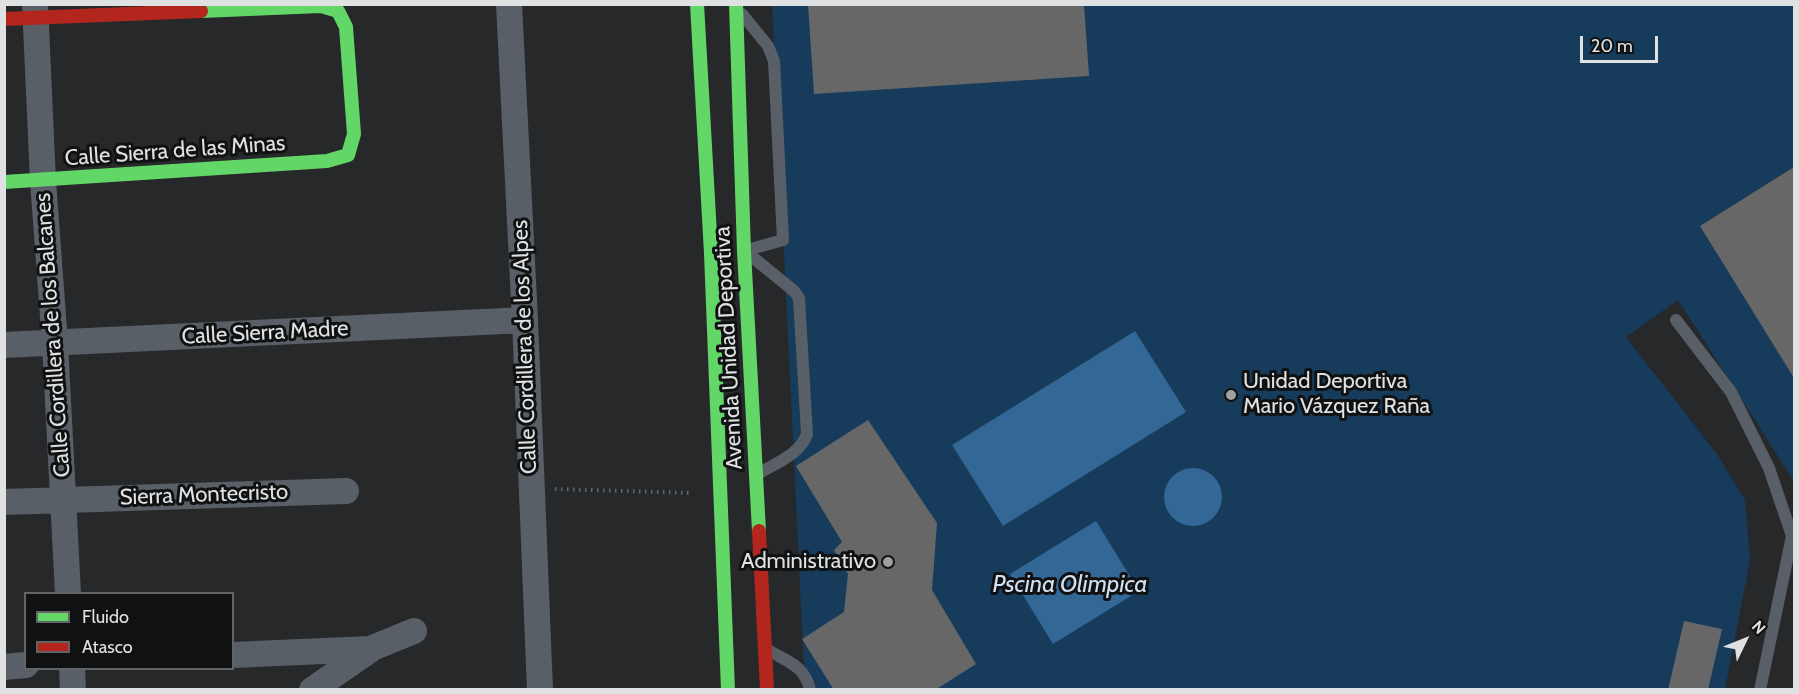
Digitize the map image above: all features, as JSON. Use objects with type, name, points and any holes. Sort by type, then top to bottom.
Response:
[{"type":"street","name":"Calle Cordillera de los Alpes","points":[[509,4],[540,690]]},
{"type":"street","name":"Avenida Unidad Deportiva","points":[[697,4],[756,476],[753,619],[765,648],[767,690]]},
{"type":"street","name":"Avenida Unidad Deportiva","points":[[728,690],[719,494],[736,5]]},
{"type":"street","name":"Calle Sierra de las Minas","points":[[4,182],[327,161],[348,155],[354,134],[346,27],[338,11],[321,6],[36,11]]},
{"type":"street","points":[[4,19],[36,11]]},
{"type":"street","name":"Calle Cordillera de los Balcanes","points":[[36,11],[43,181],[55,343],[68,592]]},
{"type":"street","name":"Calle Sierra Madre","points":[[4,345],[525,320]]},
{"type":"street","name":"Sierra Montecristo","points":[[4,502],[346,491]]},
{"type":"street","points":[[724,618],[753,619]]},
{"type":"street","points":[[312,690],[370,649],[414,631]]},
{"type":"street","points":[[234,655],[370,649]]},
{"type":"street","points":[[4,667],[24,665]]},
{"type":"street","points":[[72,670],[73,690]]},
{"type":"lane","points":[[728,252],[783,240],[774,61],[768,46],[736,5]]},
{"type":"lane","points":[[728,252],[795,291],[800,298],[807,434],[804,442],[797,449],[756,476]]},
{"type":"lane","points":[[1676,320],[1731,392],[1769,468],[1793,536],[1760,690]]},
{"type":"lane","points":[[765,648],[803,672],[807,677],[810,690]]},
{"type":"path","points":[[531,489],[719,494]]},
{"type":"shaded area","name":"Unidad Deportiva Mario Vázquez Raña","points":[[772,5],[1794,5],[1794,481],[1678,300],[1626,337],[1717,454],[1745,500],[1750,560],[1725,689],[805,689]]},
{"type":"water","points":[[1135,331],[1186,412],[1003,526],[952,445]]},
{"type":"water","points":[[1193,468],[1204,470],[1217,481],[1222,497],[1220,508],[1209,521],[1193,526],[1182,524],[1169,513],[1164,497],[1166,486],[1177,473]]},
{"type":"water","name":"Pscina Olimpica","points":[[1096,521],[1139,591],[1053,644],[1010,574]]},
{"type":"building","points":[[808,4],[1084,4],[1089,76],[814,94]]},
{"type":"building","points":[[1794,167],[1794,378],[1700,226]]},
{"type":"building","name":"Administrativo","points":[[868,420],[937,523],[932,590],[976,664],[935,690],[834,690],[802,639],[844,612],[848,574],[834,550],[842,542],[796,466]]},
{"type":"building","points":[[1684,621],[1722,629],[1708,690],[1668,690]]},
{"type":"traffic: fast","points":[[697,4],[711,253],[728,690]]},
{"type":"traffic: fast","points":[[736,4],[744,251],[759,531]]},
{"type":"traffic: fast","points":[[4,182],[327,161],[348,155],[354,134],[346,27],[338,11],[321,6],[201,11]]},
{"type":"traffic: jam","points":[[4,19],[201,11]]},
{"type":"traffic: jam","points":[[759,531],[767,690]]},
{"type":"place","name":"Unidad Deportiva Mario Vázquez Raña","points":[[1231,395]]},
{"type":"place","name":"Administrativo","points":[[888,562]]}]
